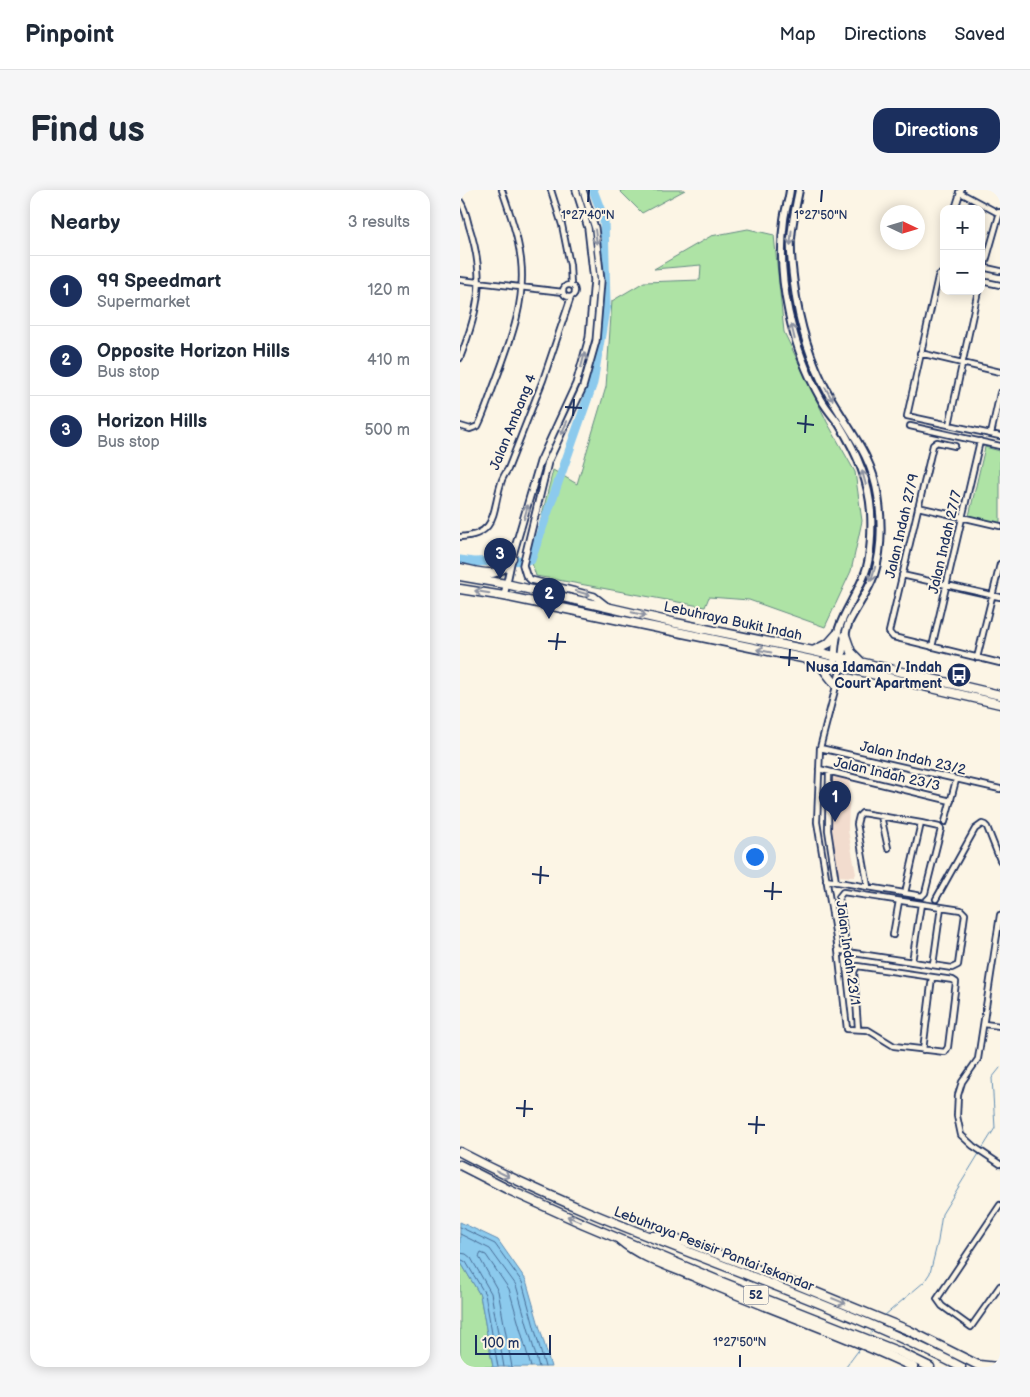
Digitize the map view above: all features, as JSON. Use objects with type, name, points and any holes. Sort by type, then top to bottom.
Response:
[{"type":"main road","points":[[790,190],[784,218],[782,257],[788,312],[795,340],[805,367],[822,400],[854,449],[863,473],[871,512],[866,571],[842,620],[838,666]]},
{"type":"main road","points":[[799,190],[793,219],[790,257],[797,312],[812,363],[830,396],[862,446],[872,471],[878,496],[880,541],[874,575],[867,593],[849,623],[841,635],[829,644],[813,651]]},
{"type":"main road","points":[[460,568],[490,574],[507,567],[512,558]]},
{"type":"main road","name":"Lebuhraya Bukit Indah","points":[[460,576],[506,584],[813,651],[1000,695]]},
{"type":"main road","name":"Lebuhraya Bukit Indah","points":[[460,589],[504,596],[838,666],[1000,704]]},
{"type":"main road","points":[[841,635],[851,652],[864,664]]},
{"type":"main road","points":[[818,662],[836,685]]},
{"type":"main road","name":"Lebuhraya Pesisir Pantai Iskandar","points":[[460,1152],[540,1192],[645,1236],[794,1293],[903,1339],[961,1367]]},
{"type":"main road","name":"Lebuhraya Pesisir Pantai Iskandar","points":[[460,1165],[517,1194],[616,1237],[717,1280],[897,1351],[930,1367]]},
{"type":"main road","points":[[645,1236],[665,1236],[798,1285],[908,1330],[976,1365],[998,1365]]},
{"type":"main road","points":[[616,1237],[632,1250],[914,1367]]},
{"type":"street","points":[[460,426],[470,429],[478,426],[512,338],[518,313],[521,262],[517,235],[502,190]]},
{"type":"street","points":[[460,280],[563,292],[566,296],[571,297],[575,292],[571,286],[570,265],[562,225],[552,190]]},
{"type":"street","points":[[504,596],[512,558],[540,462],[576,384],[588,338],[594,280],[588,228],[576,190]]},
{"type":"street","points":[[583,190],[595,228],[602,281],[596,341],[583,387],[548,462],[526,551],[524,570],[531,580],[594,596],[608,607]]},
{"type":"street","points":[[955,205],[960,191],[1000,213],[985,261]]},
{"type":"street","points":[[460,201],[476,248],[479,282],[475,315],[460,358]]},
{"type":"street","points":[[985,267],[1000,271]]},
{"type":"street","points":[[940,278],[906,411],[907,416],[1000,436]]},
{"type":"street","points":[[985,282],[1000,286]]},
{"type":"street","points":[[563,292],[565,286],[571,286]]},
{"type":"street","points":[[949,425],[977,295]]},
{"type":"street","name":"Jalan Ambang 4","points":[[460,538],[480,533],[491,522],[501,481],[508,469],[544,380],[571,297]]},
{"type":"street","points":[[920,353],[1000,372]]},
{"type":"street","points":[[991,434],[1000,393]]},
{"type":"street","points":[[910,426],[1000,446]]},
{"type":"street","name":"Jalan Indah 27/7","points":[[932,647],[980,441]]},
{"type":"street","name":"Jalan Indah 27/9","points":[[932,647],[893,638],[890,635],[889,628],[934,443],[955,446]]},
{"type":"street","points":[[918,507],[1000,526]]},
{"type":"street","points":[[977,658],[1000,564]]},
{"type":"street","points":[[902,575],[1000,598]]},
{"type":"street","points":[[932,647],[1000,663]]},
{"type":"street","name":"Jalan Indah 23/1","points":[[838,666],[836,685],[820,748],[818,822],[838,950],[847,1029],[858,1028]]},
{"type":"street","name":"Jalan Indah 23/2","points":[[820,748],[1000,789]]},
{"type":"street","name":"Jalan Indah 23/3","points":[[818,769],[951,800]]},
{"type":"street","points":[[829,772],[828,830],[836,882]]},
{"type":"street","points":[[945,822],[956,780]]},
{"type":"street","points":[[826,880],[905,894],[922,896],[925,893],[940,828],[921,823],[862,814],[858,819],[868,887]]},
{"type":"street","points":[[882,816],[888,848]]},
{"type":"street","points":[[905,894],[921,823]]},
{"type":"street","points":[[936,899],[975,828],[982,824],[985,825],[1000,860]]},
{"type":"street","points":[[838,950],[847,952],[933,966],[957,967],[965,917],[963,911],[899,900],[841,893],[839,897],[847,952]]},
{"type":"street","points":[[893,936],[899,900]]},
{"type":"street","points":[[912,962],[921,904]]},
{"type":"street","points":[[933,966],[941,907]]},
{"type":"street","points":[[1000,915],[978,1059],[962,1082],[956,1116],[961,1135],[973,1146],[1000,1164]]},
{"type":"street","points":[[855,967],[932,977],[952,980],[956,984],[947,1050],[942,1052],[894,1046],[868,1030],[858,1028],[855,967]]},
{"type":"street","points":[[924,1050],[932,977]]},
{"type":"street","points":[[984,1024],[1000,1026]]},
{"type":"street","points":[[1000,1204],[938,1295],[938,1302],[971,1327],[1000,1286]]},
{"type":"shaded area","points":[[831,774],[850,779],[848,830],[856,874],[854,877],[837,876],[830,831]]},
{"type":"green space","points":[[619,190],[685,190],[642,213]]},
{"type":"green space","points":[[748,229],[774,235],[784,332],[827,422],[855,472],[862,521],[851,571],[825,627],[749,600],[709,597],[705,607],[536,576],[531,560],[553,470],[577,484],[606,387],[612,301],[644,282],[700,280],[701,265],[654,269],[711,236]]},
{"type":"green space","points":[[985,447],[1000,451],[1000,523],[969,516]]},
{"type":"green space","points":[[460,1261],[480,1295],[493,1367],[460,1367]]},
{"type":"water","points":[[460,1222],[498,1240],[526,1280],[551,1367],[493,1367],[480,1295],[460,1261]]},
{"type":"waterway","points":[[460,560],[474,562],[531,560],[593,383],[606,304],[604,219],[593,190]]},
{"type":"waterway","points":[[982,1149],[995,1128],[992,1078],[1000,1068]]},
{"type":"waterway","points":[[884,1316],[924,1282],[930,1273],[942,1214],[980,1152]]},
{"type":"waterway","points":[[871,1333],[874,1329]]},
{"type":"waterway","points":[[846,1367],[861,1347]]},
{"type":"place","name":"Horizon Hills","points":[[500,579]]},
{"type":"place","name":"Opposite Horizon Hills","points":[[549,619]]},
{"type":"place","name":"Nusa Idaman / Indah Court Apartment","points":[[959,675]]},
{"type":"place","name":"99 Speedmart","points":[[835,822]]}]
